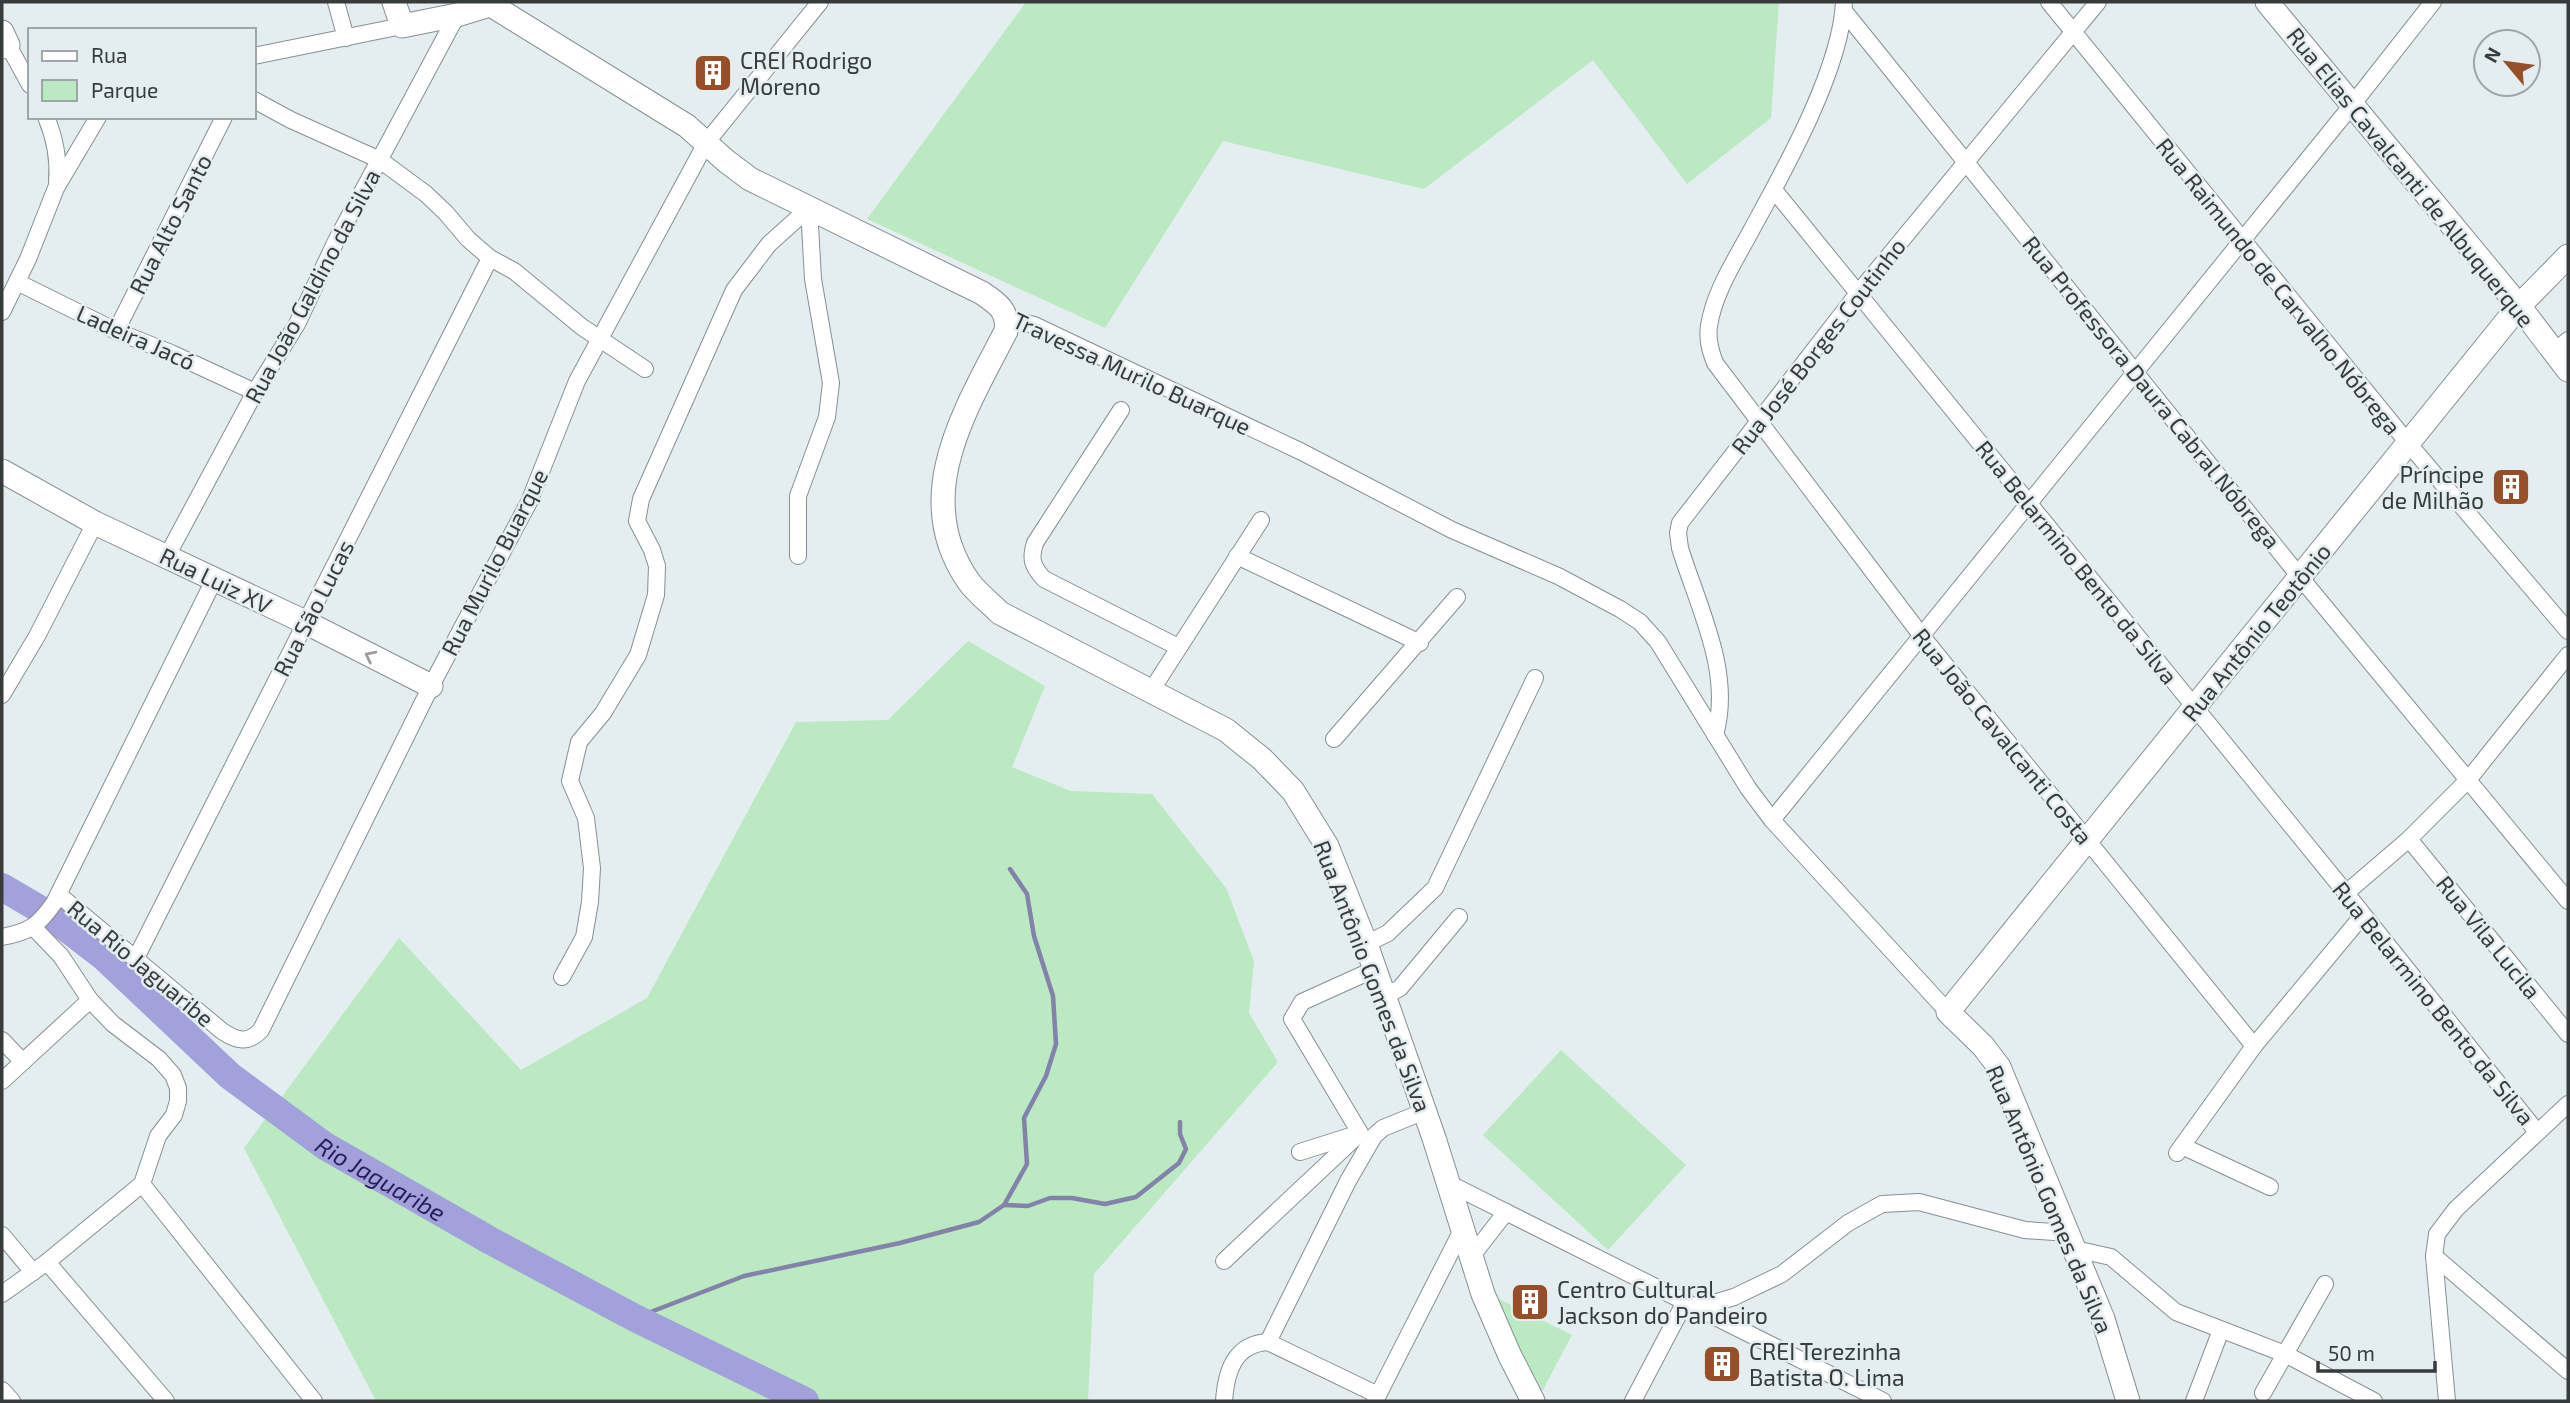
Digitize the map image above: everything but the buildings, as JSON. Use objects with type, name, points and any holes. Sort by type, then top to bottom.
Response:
[{"type":"street","points":[[336,2],[346,38]]},
{"type":"street","points":[[394,2],[402,26]]},
{"type":"street","name":"Rua Murilo Buarque","points":[[222,1031],[247,1040],[255,1037],[261,1030],[431,686],[529,502],[577,381],[706,143],[820,2]]},
{"type":"street","name":"Rua Raimundo de Carvalho Nóbrega","points":[[2049,2],[2408,443],[2568,631]]},
{"type":"street","name":"Rua José Borges Coutinho","points":[[1715,735],[1721,709],[1721,678],[1680,548],[1678,533],[1685,513],[1859,292],[2098,2]]},
{"type":"street","name":"Rua Elias Cavalcanti de Albuquerque","points":[[2267,2],[2519,306],[2563,354]]},
{"type":"street","points":[[1772,820],[2433,2]]},
{"type":"street","points":[[256,56],[457,15],[495,3]]},
{"type":"street","name":"Travessa Murilo Buarque","points":[[495,3],[687,125],[750,179],[982,293],[1003,310],[1007,318],[1034,325],[1302,452],[1452,530],[1558,576],[1640,622],[1658,642],[1748,788],[1772,820],[1948,1012]]},
{"type":"street","name":"Rua Professora Daura Cabral Nóbrega","points":[[1844,7],[2300,577],[2568,901]]},
{"type":"street","name":"Rua João Cavalcanti Costa","points":[[1844,7],[1835,51],[1808,118],[1774,190],[1727,274],[1712,311],[1708,328],[1709,346],[1715,363],[1921,635],[2254,1046]]},
{"type":"street","name":"Rua João Galdino da Silva","points":[[167,556],[254,392],[297,324],[337,241],[457,15]]},
{"type":"street","points":[[4,42],[28,82]]},
{"type":"street","points":[[256,101],[290,120],[380,160],[426,194],[468,239],[490,258],[514,271],[600,340],[645,369]]},
{"type":"street","points":[[47,119],[57,150],[56,188]]},
{"type":"street","points":[[2,312],[39,233],[56,188],[98,119]]},
{"type":"street","name":"Rua Alto Santo","points":[[116,331],[223,119]]},
{"type":"street","name":"Rua Belarmino Bento da Silva","points":[[1774,190],[2537,1132]]},
{"type":"street","points":[[798,556],[798,496],[827,417],[831,383],[813,279],[809,208]]},
{"type":"street","points":[[562,977],[584,937],[591,891],[592,868],[586,818],[570,781],[579,742],[603,713],[638,655],[656,595],[657,566],[637,522],[641,499],[734,290],[769,244],[809,208]]},
{"type":"street","name":"Rua Antônio Teotônio","points":[[1948,1012],[2519,306],[2568,256]]},
{"type":"street","name":"Rua São Lucas","points":[[136,958],[490,258]]},
{"type":"street","name":"Ladeira Jacó","points":[[17,282],[116,331],[171,353],[254,392]]},
{"type":"street","name":"Rua Antônio Gomes da Silva","points":[[1007,318],[1006,331],[968,405],[953,441],[942,487],[943,517],[954,554],[970,583],[1000,612],[1226,730],[1262,759],[1293,791],[1327,846],[1366,944],[1425,1111],[1483,1293],[1533,1401]]},
{"type":"street","points":[[1121,410],[1035,543],[1031,556],[1032,564],[1044,579],[1178,647]]},
{"type":"street","name":"Rua Luiz XV","points":[[2,471],[95,523],[305,622],[431,686]]},
{"type":"street","points":[[1150,691],[1261,520]]},
{"type":"street","points":[[2,695],[37,636],[95,523]]},
{"type":"street","points":[[1237,556],[1419,643]]},
{"type":"street","points":[[2,937],[36,925],[57,899],[214,580]]},
{"type":"street","points":[[1334,739],[1457,597]]},
{"type":"street","points":[[2346,893],[2409,839],[2468,780],[2568,655]]},
{"type":"street","points":[[1366,944],[1388,933],[1435,888],[1535,678]]},
{"type":"street","name":"Rua Vila Lucila","points":[[2409,839],[2568,1034]]},
{"type":"street","name":"Rua Rio Jaguaribe","points":[[57,899],[136,958],[222,1031]]},
{"type":"street","points":[[2270,1187],[2179,1150],[2254,1046],[2363,915]]},
{"type":"street","points":[[1384,997],[1400,988],[1460,917]]},
{"type":"street","points":[[2,1294],[40,1267],[142,1184],[158,1136],[174,1115],[178,1101],[178,1088],[173,1075],[159,1059],[113,1024],[90,1000],[61,956],[36,925]]},
{"type":"street","points":[[1367,1135],[1292,1019],[1302,1002],[1375,969]]},
{"type":"street","points":[[2,1081],[90,1000]]},
{"type":"street","name":"Rua Antônio Gomes da Silva","points":[[1948,1012],[1983,1046],[1998,1067],[2103,1320],[2128,1401]]},
{"type":"street","points":[[2,1040],[23,1062]]},
{"type":"street","points":[[1300,1152],[1367,1135],[1425,1111]]},
{"type":"street","points":[[2447,1401],[2434,1256],[2437,1234],[2449,1216],[2537,1132],[2565,1112]]},
{"type":"street","points":[[1224,1261],[1367,1135]]},
{"type":"street","points":[[1268,1342],[1348,1181],[1367,1135]]},
{"type":"street","points":[[1448,1183],[1883,1401]]},
{"type":"street","points":[[142,1184],[314,1401]]},
{"type":"street","points":[[1633,1401],[1691,1305],[1734,1297],[1782,1274],[1848,1223],[1882,1204],[1900,1202],[1919,1202],[2072,1241],[2111,1257],[2176,1312],[2285,1354],[2374,1401]]},
{"type":"street","points":[[1471,1257],[1506,1212]]},
{"type":"street","points":[[1224,1401],[1225,1382],[1231,1362],[1240,1352],[1260,1342],[1268,1342],[1377,1398],[1462,1230]]},
{"type":"street","points":[[2,1235],[40,1267],[166,1401]]},
{"type":"street","points":[[2434,1256],[2568,1371]]},
{"type":"street","points":[[2263,1393],[2325,1284]]},
{"type":"street","points":[[2194,1401],[2221,1329]]},
{"type":"street","points":[[2,1390],[12,1401]]},
{"type":"green space","points":[[1026,2],[1779,2],[1771,118],[1687,184],[1593,60],[1424,189],[1223,141],[1105,328],[867,219]]},
{"type":"green space","points":[[968,641],[1045,686],[1012,767],[1071,791],[1152,794],[1226,888],[1254,961],[1249,1013],[1278,1062],[1094,1274],[1088,1401],[376,1401],[244,1148],[399,938],[521,1070],[647,998],[796,722],[888,720]]},
{"type":"green space","points":[[1561,1050],[1686,1165],[1608,1250],[1483,1135]]},
{"type":"green space","points":[[1487,1293],[1572,1335],[1537,1401]]},
{"type":"waterway","points":[[635,1318],[744,1276],[900,1243],[979,1222],[1004,1205],[1027,1164],[1024,1118],[1046,1076],[1056,1044],[1053,996],[1034,936],[1027,894],[1010,869]]},
{"type":"waterway","name":"Rio Jaguaribe","points":[[2,887],[48,914],[103,956],[230,1076],[325,1146],[491,1241],[635,1318],[805,1401]]},
{"type":"waterway","points":[[1004,1205],[1028,1206],[1050,1198],[1072,1198],[1105,1204],[1136,1197],[1179,1163],[1186,1149],[1180,1134],[1180,1122]]},
{"type":"place","name":"CREI Rodrigo Moreno","points":[[713,73]]},
{"type":"place","name":"Príncipe de Milhão","points":[[2511,487]]},
{"type":"place","name":"Centro Cultural Jackson do Pandeiro","points":[[1530,1302]]},
{"type":"place","name":"CREI Terezinha Batista O. Lima","points":[[1722,1364]]}]
